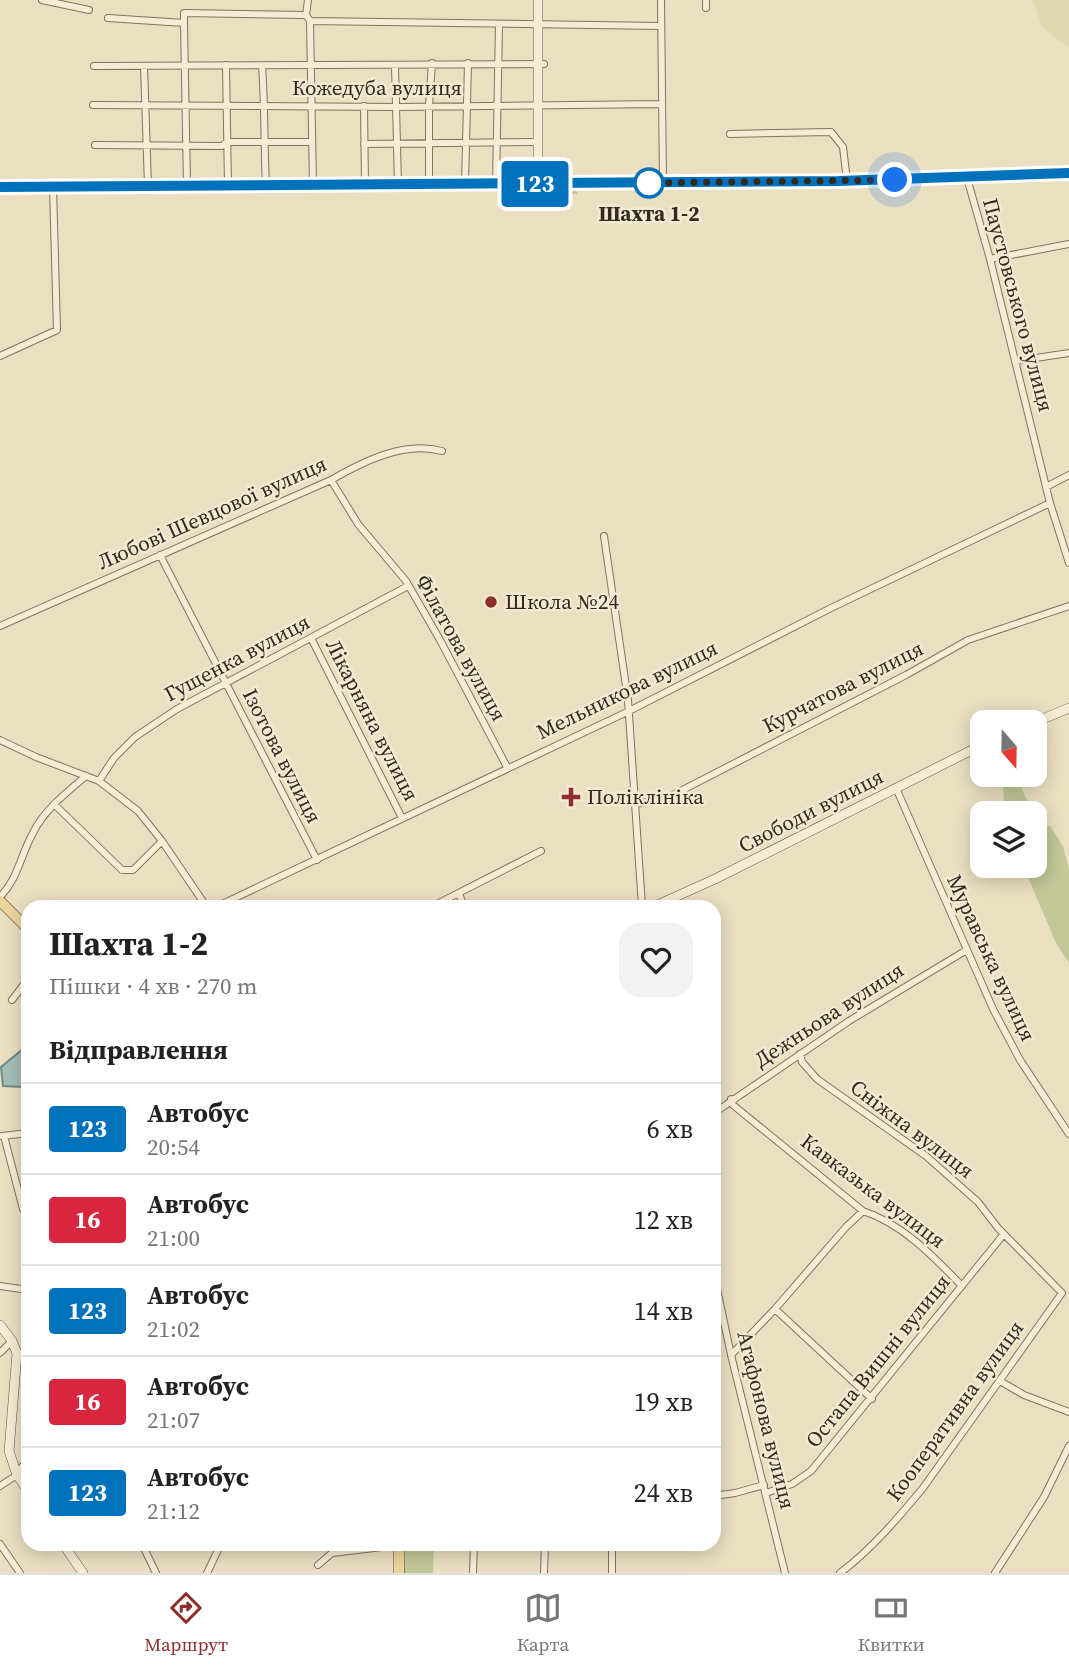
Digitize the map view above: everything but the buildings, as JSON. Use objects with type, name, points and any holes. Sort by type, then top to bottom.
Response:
[{"type":"main road","points":[[538,0],[541,64],[537,105],[538,184]]},
{"type":"main road","points":[[0,187],[53,190],[148,186],[847,181],[1069,173]]},
{"type":"main road","points":[[1047,717],[1069,708]]},
{"type":"main road","name":"Свободи вулиця","points":[[668,900],[715,880],[970,751]]},
{"type":"main road","points":[[1,903],[21,922]]},
{"type":"main road","points":[[0,1325],[17,1353],[9,1451],[21,1481]]},
{"type":"main road","points":[[68,1551],[83,1573]]},
{"type":"main road","points":[[399,1551],[399,1573]]},
{"type":"street","points":[[42,0],[89,10]]},
{"type":"street","points":[[307,0],[313,106],[313,185]]},
{"type":"street","points":[[661,0],[663,183]]},
{"type":"street","points":[[187,186],[184,13],[499,24],[661,26]]},
{"type":"street","points":[[108,18],[184,23]]},
{"type":"street","points":[[496,184],[499,24]]},
{"type":"street","points":[[429,185],[432,63]]},
{"type":"street","points":[[465,184],[468,63]]},
{"type":"street","name":"Кожедуба вулиця","points":[[94,66],[541,64]]},
{"type":"street","points":[[144,65],[148,186]]},
{"type":"street","points":[[226,65],[228,186]]},
{"type":"street","points":[[395,65],[398,185]]},
{"type":"street","points":[[262,66],[266,186]]},
{"type":"street","name":"Кожедуба вулиця","points":[[93,105],[396,107],[662,104]]},
{"type":"street","points":[[363,106],[365,185]]},
{"type":"street","points":[[730,134],[831,132],[843,146],[847,181]]},
{"type":"street","points":[[95,145],[222,146],[227,142],[311,142]]},
{"type":"street","points":[[364,144],[538,142]]},
{"type":"street","name":"Паустовського вулиця","points":[[967,178],[990,259],[1050,503],[1069,563]]},
{"type":"street","points":[[0,356],[57,330],[53,190]]},
{"type":"street","points":[[990,259],[1069,244]]},
{"type":"street","points":[[1016,361],[1069,353]]},
{"type":"street","name":"Любові Шевцової вулиця","points":[[0,626],[331,480],[357,466],[400,450],[427,447],[442,451]]},
{"type":"street","points":[[1046,487],[1069,475]]},
{"type":"street","name":"Філатова вулиця","points":[[331,480],[358,524],[408,586],[440,640],[507,767]]},
{"type":"street","name":"Мельникова вулиця","points":[[231,900],[627,712],[819,614],[1050,503]]},
{"type":"street","points":[[604,536],[628,700],[636,852],[641,900]]},
{"type":"street","name":"Ізотова вулиця","points":[[160,555],[317,860]]},
{"type":"street","name":"Гущенка вулиця","points":[[99,782],[114,758],[135,737],[177,709],[408,586]]},
{"type":"street","name":"Курчатова вулиця","points":[[635,804],[665,799],[906,675],[968,640],[1069,606]]},
{"type":"street","name":"Лікарняна вулиця","points":[[311,638],[402,818]]},
{"type":"street","points":[[0,740],[99,782],[138,811],[202,900]]},
{"type":"street","points":[[1,903],[13,883],[35,828],[68,790],[86,776]]},
{"type":"street","name":"Муравська вулиця","points":[[896,788],[965,951],[1020,1060],[1069,1134]]},
{"type":"street","points":[[55,805],[122,870],[133,870],[162,841]]},
{"type":"street","points":[[446,900],[541,851]]},
{"type":"street","points":[[459,894],[462,900]]},
{"type":"street","name":"Дежньова вулиця","points":[[721,1108],[849,1021],[965,951]]},
{"type":"street","points":[[12,1000],[21,988]]},
{"type":"street","name":"Сніжна вулиця","points":[[800,1054],[802,1062],[817,1079],[940,1167],[978,1202],[1004,1234],[1062,1293]]},
{"type":"street","name":"Кавказька вулиця","points":[[731,1100],[733,1105],[863,1211],[885,1221],[927,1250],[961,1286]]},
{"type":"street","points":[[21,1134],[2,1136],[21,1202]]},
{"type":"street","points":[[730,1355],[863,1211]]},
{"type":"street","name":"Остапа Вишні вулиця","points":[[721,1495],[792,1484],[811,1471],[1004,1234]]},
{"type":"street","points":[[0,1286],[21,1289]]},
{"type":"street","name":"Кооперативна вулиця","points":[[840,1573],[874,1543],[915,1498],[1062,1293]]},
{"type":"street","points":[[775,1309],[872,1399]]},
{"type":"street","name":"Агафонова вулиця","points":[[721,1310],[785,1573]]},
{"type":"street","points":[[0,1353],[12,1341]]},
{"type":"street","points":[[1000,1381],[1024,1395],[1069,1412]]},
{"type":"street","points":[[0,1442],[9,1451]]},
{"type":"street","points":[[995,1573],[1044,1497],[1069,1446]]},
{"type":"street","points":[[0,1486],[17,1475],[21,1469]]},
{"type":"street","points":[[0,1544],[20,1573]]},
{"type":"street","points":[[145,1551],[156,1573]]},
{"type":"street","points":[[207,1573],[218,1551]]},
{"type":"street","points":[[318,1565],[332,1553],[347,1551]]},
{"type":"street","points":[[473,1573],[474,1551]]},
{"type":"street","points":[[544,1573],[545,1551]]},
{"type":"street","points":[[612,1551],[612,1573]]},
{"type":"shaded area","points":[[1033,0],[1069,0],[1069,48],[1042,27]]},
{"type":"green space","points":[[575,188],[578,194],[541,196],[539,193],[542,189]]},
{"type":"green space","points":[[1003,788],[1022,788],[1027,801],[1004,801]]},
{"type":"green space","points":[[1047,826],[1050,826],[1063,846],[1069,870],[1069,963],[1056,943],[1028,878],[1047,878]]},
{"type":"green space","points":[[405,1551],[434,1551],[433,1573],[404,1573]]},
{"type":"water","points":[[21,1051],[21,1087],[3,1086],[1,1067]]},
{"type":"bus line","name":"123","points":[[0,187],[618,184],[967,178],[1069,173]]},
{"type":"place","name":"Шахта 1-2","points":[[649,183]]},
{"type":"place","name":"Школа №24","points":[[491,602]]},
{"type":"place","name":"Поліклініка","points":[[571,797]]},
{"type":"route","points":[[649,183],[640,183],[895,180]]}]
